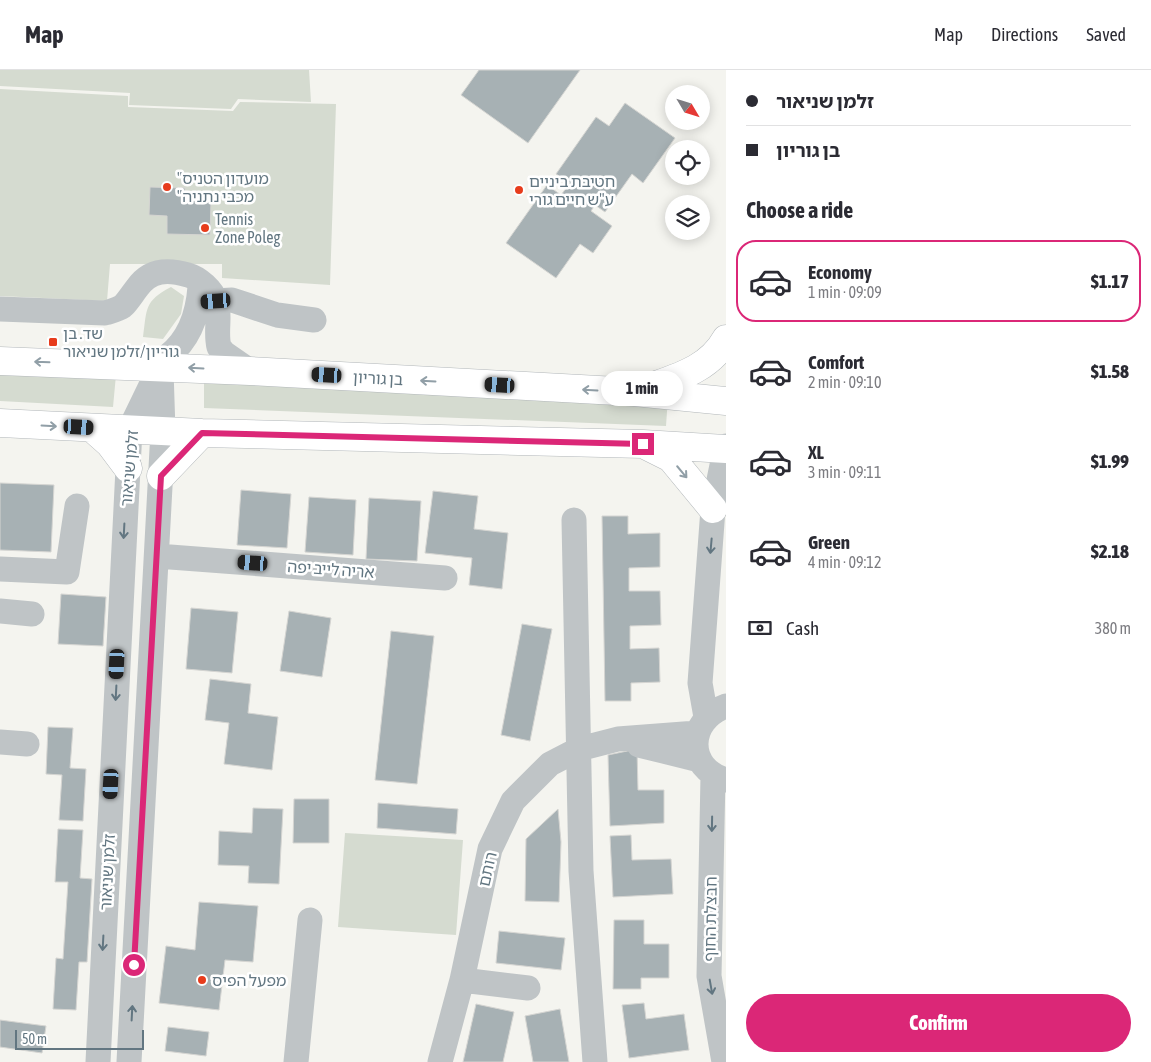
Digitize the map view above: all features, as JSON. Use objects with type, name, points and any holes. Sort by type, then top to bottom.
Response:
[{"type":"main road","points":[[635,392],[680,377],[698,368],[713,356],[726,339]]},
{"type":"main road","name":"בן גוריון","points":[[0,361],[153,366],[635,392],[726,401]]},
{"type":"main road","points":[[0,423],[202,433],[643,444],[726,448]]},
{"type":"main road","points":[[92,428],[110,444],[128,468]]},
{"type":"main road","points":[[161,476],[202,433]]},
{"type":"main road","points":[[643,444],[671,458],[714,509]]},
{"type":"street","points":[[0,309],[105,313],[123,306],[142,281],[152,274],[164,270],[178,272],[192,276],[205,295],[218,342],[224,353],[250,371]]},
{"type":"street","points":[[205,295],[232,300],[277,315],[314,320]]},
{"type":"street","points":[[153,366],[182,342],[196,317],[205,295]]},
{"type":"street","name":"זלמן שניאור","points":[[98,1062],[130,429],[153,366]]},
{"type":"street","name":"זלמן שניאור","points":[[129,1062],[163,431],[153,366]]},
{"type":"street","points":[[710,719],[700,683],[714,509],[726,448]]},
{"type":"street","points":[[0,569],[67,572],[77,506]]},
{"type":"street","points":[[574,520],[581,871],[596,1062]]},
{"type":"street","name":"אריה לייב יפה","points":[[156,556],[445,578]]},
{"type":"street","points":[[0,611],[32,614]]},
{"type":"street","name":"רותם","points":[[440,1062],[462,980],[490,849],[513,801],[550,764],[578,749],[710,719]]},
{"type":"street","name":"חבצלת החוף","points":[[710,719],[697,752],[713,772],[709,976],[724,1062]]},
{"type":"street","name":"רותם","points":[[618,739],[713,772]]},
{"type":"street","points":[[0,742],[26,744]]},
{"type":"street","points":[[296,1062],[310,920]]},
{"type":"street","points":[[462,980],[528,988]]},
{"type":"shaded area","points":[[0,70],[309,70],[311,102],[238,99],[231,109],[129,105],[130,93],[0,86]]},
{"type":"shaded area","name":"\"מועדון הטניס \"מכבי נתניה","points":[[0,89],[128,96],[128,107],[233,111],[240,102],[336,104],[330,285],[222,278],[222,264],[110,264],[107,301],[0,296]]},
{"type":"shaded area","points":[[171,287],[184,296],[181,314],[163,339],[143,337],[148,307],[156,297]]},
{"type":"shaded area","points":[[0,370],[116,375],[113,407],[0,401]]},
{"type":"shaded area","points":[[204,379],[668,397],[666,426],[204,408]]},
{"type":"shaded area","points":[[345,833],[463,840],[456,935],[338,927]]},
{"type":"building","points":[[479,70],[580,70],[528,143],[461,95]]},
{"type":"building","points":[[625,103],[675,138],[674,140],[665,140],[665,152],[643,183],[632,174],[605,212],[595,205],[591,211],[612,226],[593,253],[580,244],[556,278],[506,243],[547,185],[561,195],[570,183],[556,174],[596,117],[609,126]]},
{"type":"building","points":[[150,187],[185,188],[185,200],[211,202],[210,235],[167,234],[167,216],[149,215]]},
{"type":"building","points":[[0,483],[54,485],[51,552],[0,550]]},
{"type":"building","points":[[241,490],[291,494],[287,548],[237,545]]},
{"type":"building","points":[[433,491],[478,496],[474,529],[508,533],[502,589],[469,585],[472,558],[425,553]]},
{"type":"building","points":[[309,497],[356,500],[353,555],[305,552]]},
{"type":"building","points":[[369,498],[421,501],[417,561],[366,559]]},
{"type":"building","points":[[602,516],[628,516],[628,534],[660,533],[660,567],[629,568],[629,591],[660,591],[661,625],[630,626],[630,649],[659,648],[660,682],[631,683],[631,701],[605,701]]},
{"type":"building","points":[[61,594],[106,597],[103,646],[58,644]]},
{"type":"building","points":[[191,608],[238,612],[232,673],[186,669]]},
{"type":"building","points":[[289,611],[331,618],[322,677],[280,671]]},
{"type":"building","points":[[522,624],[552,629],[530,741],[501,735]]},
{"type":"building","points":[[391,631],[434,636],[417,784],[375,780]]},
{"type":"building","points":[[210,679],[251,684],[248,713],[278,717],[272,770],[224,764],[229,723],[205,720]]},
{"type":"building","points":[[48,727],[73,728],[70,768],[86,769],[83,821],[59,820],[62,775],[46,774]]},
{"type":"building","points":[[637,749],[638,790],[664,790],[664,823],[610,826],[608,755]]},
{"type":"building","points":[[294,799],[329,799],[329,843],[293,843]]},
{"type":"building","points":[[378,803],[458,809],[456,834],[377,828]]},
{"type":"building","points":[[253,808],[283,809],[279,884],[248,883],[249,866],[218,865],[219,831],[252,833]]},
{"type":"building","points":[[558,809],[561,842],[559,902],[525,901],[526,839]]},
{"type":"building","points":[[58,829],[83,830],[80,878],[92,879],[87,962],[79,962],[76,1010],[53,1009],[56,958],[63,959],[68,882],[55,882]]},
{"type":"building","points":[[631,835],[632,860],[671,859],[673,894],[613,897],[610,836]]},
{"type":"building","points":[[199,902],[258,906],[253,962],[225,960],[219,1010],[159,1003],[166,946],[195,950]]},
{"type":"building","points":[[614,920],[644,920],[644,944],[669,944],[669,978],[641,978],[641,989],[613,989]]},
{"type":"building","points":[[499,931],[565,938],[561,970],[496,963]]},
{"type":"building","points":[[644,1003],[646,1019],[684,1014],[689,1050],[629,1058],[622,1005]]},
{"type":"building","points":[[476,1004],[514,1012],[503,1062],[463,1062]]},
{"type":"building","points":[[560,1009],[569,1062],[533,1062],[525,1016]]},
{"type":"building","points":[[0,1020],[46,1026],[42,1053],[0,1047]]},
{"type":"building","points":[[168,1027],[209,1032],[206,1056],[165,1051]]},
{"type":"place","name":"\"מועדון הטניס \"מכבי נתניה","points":[[167,187]]},
{"type":"place","name":"חטיבת ביניים ע\"ש חיים גורי","points":[[519,190]]},
{"type":"place","name":"Tennis Zone Poleg","points":[[205,228]]},
{"type":"place","name":"שד. בן גוריון/זלמן שניאור","points":[[53,342]]},
{"type":"place","name":"מפעל הפיס","points":[[202,980]]},
{"type":"route","points":[[134,965],[161,476],[186,449],[202,433],[643,444]]}]
